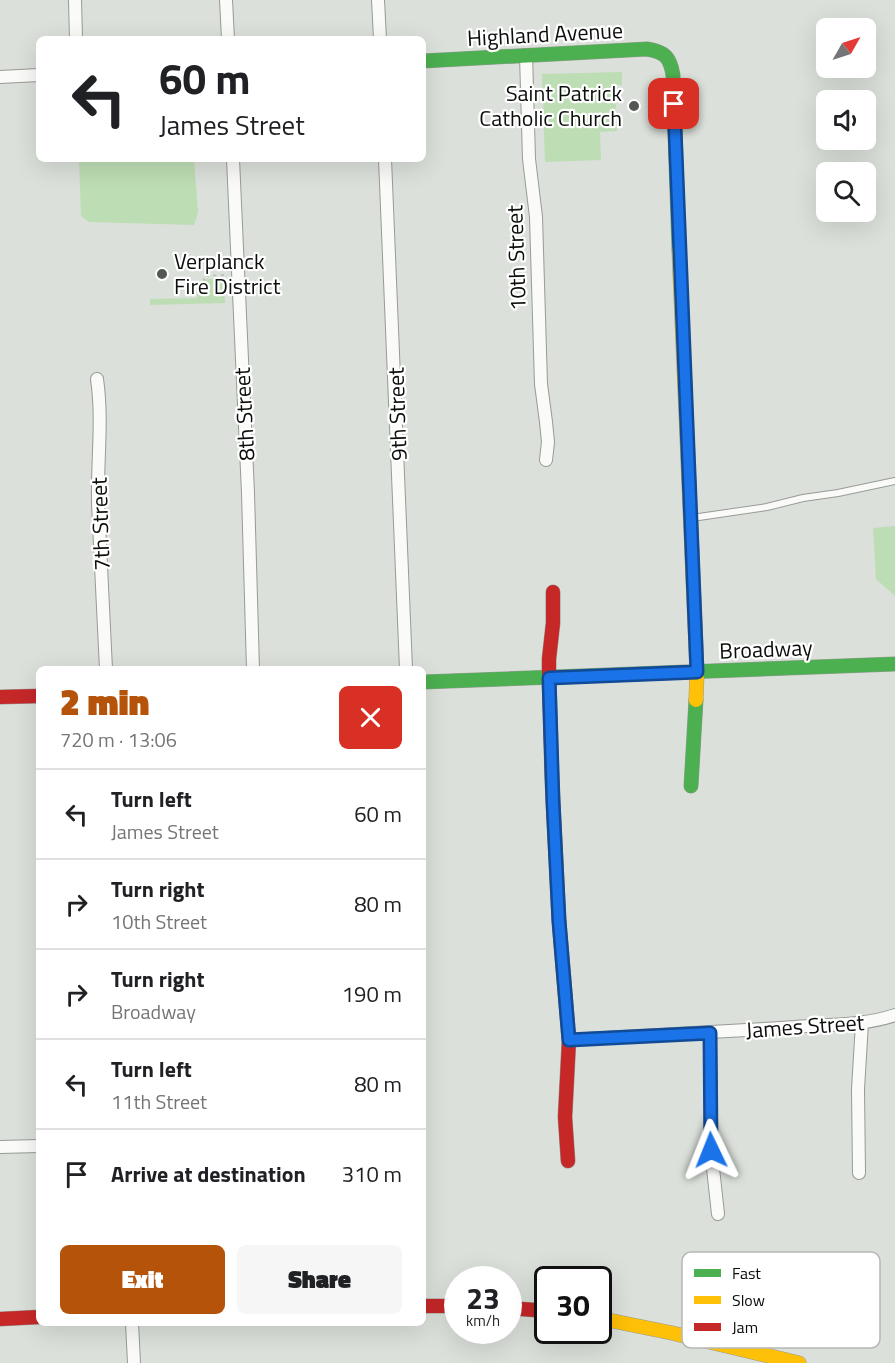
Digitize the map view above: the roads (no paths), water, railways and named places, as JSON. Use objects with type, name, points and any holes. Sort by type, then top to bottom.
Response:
[{"type":"street","points":[[75,0],[76,36]]},
{"type":"street","points":[[226,0],[228,36]]},
{"type":"street","points":[[378,0],[380,36]]},
{"type":"street","name":"Highland Avenue","points":[[426,61],[648,49],[661,51],[667,56],[671,64],[673,82],[690,519]]},
{"type":"street","name":"10th Street","points":[[526,55],[529,159],[536,217],[541,384],[548,442],[546,460]]},
{"type":"street","points":[[0,77],[36,75]]},
{"type":"street","name":"8th Street","points":[[233,162],[248,493],[253,666]]},
{"type":"street","name":"9th Street","points":[[385,162],[406,666]]},
{"type":"street","name":"7th Street","points":[[97,379],[100,399],[98,486],[106,666]]},
{"type":"street","points":[[690,519],[697,672],[691,786]]},
{"type":"street","points":[[553,592],[549,678],[559,921],[569,1040],[565,1117],[568,1161]]},
{"type":"street","name":"Broadway","points":[[426,682],[895,664]]},
{"type":"street","points":[[0,697],[36,696]]},
{"type":"street","name":"James Street","points":[[569,1040],[862,1023],[895,1015]]},
{"type":"street","points":[[859,1173],[859,1078],[862,1023]]},
{"type":"street","points":[[710,1033],[711,1150],[718,1214]]},
{"type":"street","points":[[0,1147],[36,1146]]},
{"type":"street","points":[[426,1306],[444,1306]]},
{"type":"street","points":[[0,1319],[36,1317]]},
{"type":"street","points":[[612,1321],[682,1335]]},
{"type":"street","points":[[132,1326],[134,1363]]},
{"type":"street","points":[[736,1348],[799,1363]]},
{"type":"lane","points":[[690,519],[767,507],[895,481]]},
{"type":"place","name":"Saint Patrick Catholic Church","points":[[634,106]]},
{"type":"place","name":"Verplanck Fire District","points":[[162,274]]}]
